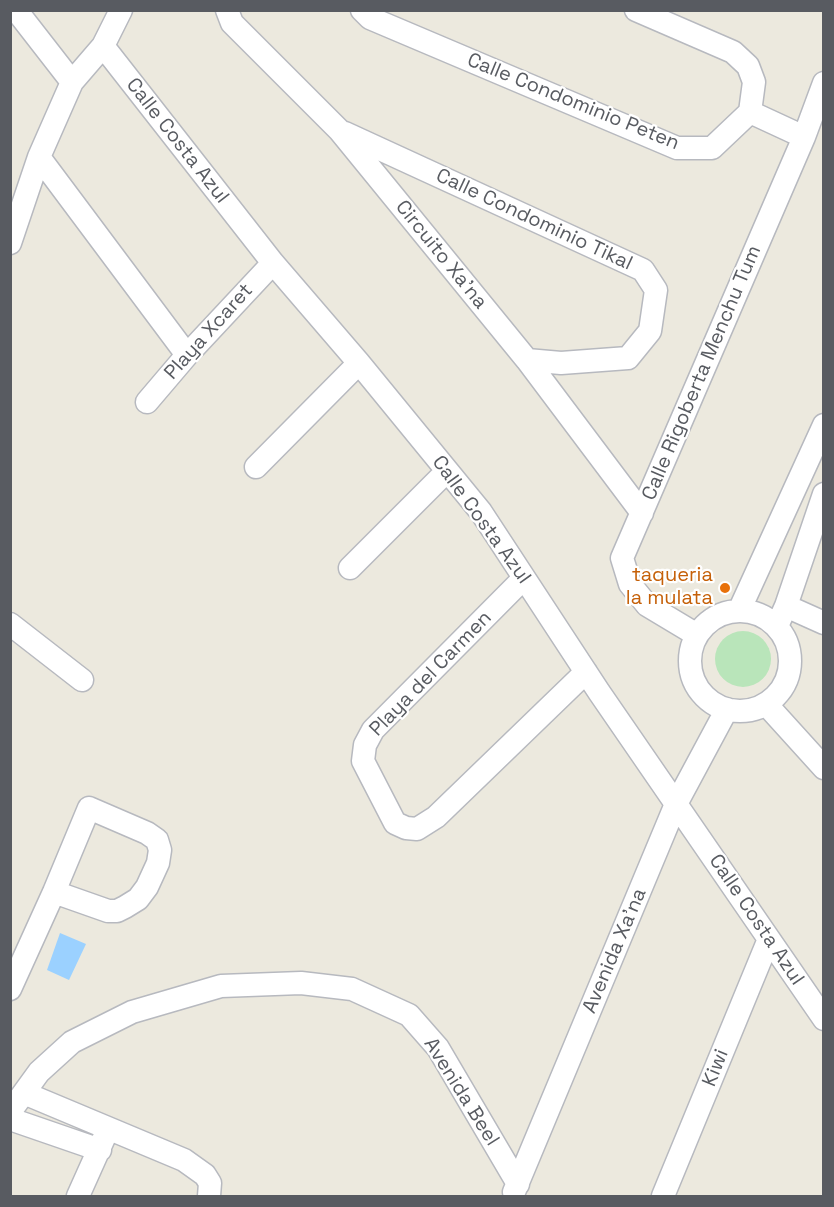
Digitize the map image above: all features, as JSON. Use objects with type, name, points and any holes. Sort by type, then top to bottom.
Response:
[{"type":"street","points":[[16,10],[72,82]]},
{"type":"street","points":[[10,243],[39,157],[72,82],[103,46],[121,10]]},
{"type":"street","name":"Circuito Xa'na","points":[[227,10],[232,23],[340,131],[526,360],[642,513]]},
{"type":"street","name":"Calle Condominio Peten","points":[[362,10],[370,18],[677,148],[712,148],[750,112]]},
{"type":"street","points":[[636,10],[733,52],[748,66],[754,82],[750,112],[804,137]]},
{"type":"street","name":"Calle Costa Azul","points":[[103,46],[273,263],[359,363],[481,512],[586,672],[824,1019]]},
{"type":"street","name":"Calle Rigoberta Menchu Tum","points":[[697,635],[647,605],[630,584],[622,558],[804,137],[824,83]]},
{"type":"street","name":"Calle Condominio Tikal","points":[[340,131],[643,270],[656,290],[650,331],[627,358],[561,363],[526,360]]},
{"type":"street","points":[[39,157],[187,355]]},
{"type":"street","name":"Playa Xcaret","points":[[147,402],[187,355],[273,263]]},
{"type":"street","points":[[256,467],[359,363]]},
{"type":"street","points":[[739,611],[824,426]]},
{"type":"street","points":[[350,568],[447,471]]},
{"type":"street","points":[[823,499],[781,616],[790,653],[790,668],[786,682],[778,694],[766,704],[747,710],[727,709],[711,701],[698,688],[691,670],[691,652],[697,635],[708,622],[723,614],[739,611],[753,612],[766,618],[781,616],[824,623]]},
{"type":"street","name":"Playa del Carmen","points":[[524,578],[373,730],[365,746],[363,761],[395,823],[406,828],[417,829],[436,817],[586,672]]},
{"type":"street","points":[[10,624],[82,680]]},
{"type":"street","points":[[766,704],[824,768]]},
{"type":"street","name":"Avenida Xa'na","points":[[515,1190],[676,804],[727,709]]},
{"type":"street","points":[[10,989],[54,892],[88,808],[147,833],[157,840],[160,850],[158,864],[147,887],[138,899],[117,911],[108,911],[54,892]]},
{"type":"street","name":"Kiwi","points":[[667,1195],[769,939]]},
{"type":"street","name":"Avenida Beel","points":[[10,1112],[39,1072],[72,1042],[132,1012],[221,986],[301,983],[352,989],[409,1015],[438,1048],[515,1190]]},
{"type":"street","points":[[24,1093],[184,1160],[205,1175],[210,1183],[209,1197]]},
{"type":"street","points":[[10,1119],[100,1150]]},
{"type":"street","points":[[78,1197],[108,1128]]},
{"type":"green space","points":[[743,631],[754,633],[763,639],[769,648],[771,659],[769,670],[763,679],[754,685],[743,687],[732,685],[723,679],[717,670],[715,659],[717,648],[723,639],[732,633]]},
{"type":"water","points":[[60,933],[86,944],[69,980],[47,970]]},
{"type":"place","name":"taqueria la mulata","points":[[725,588]]}]
